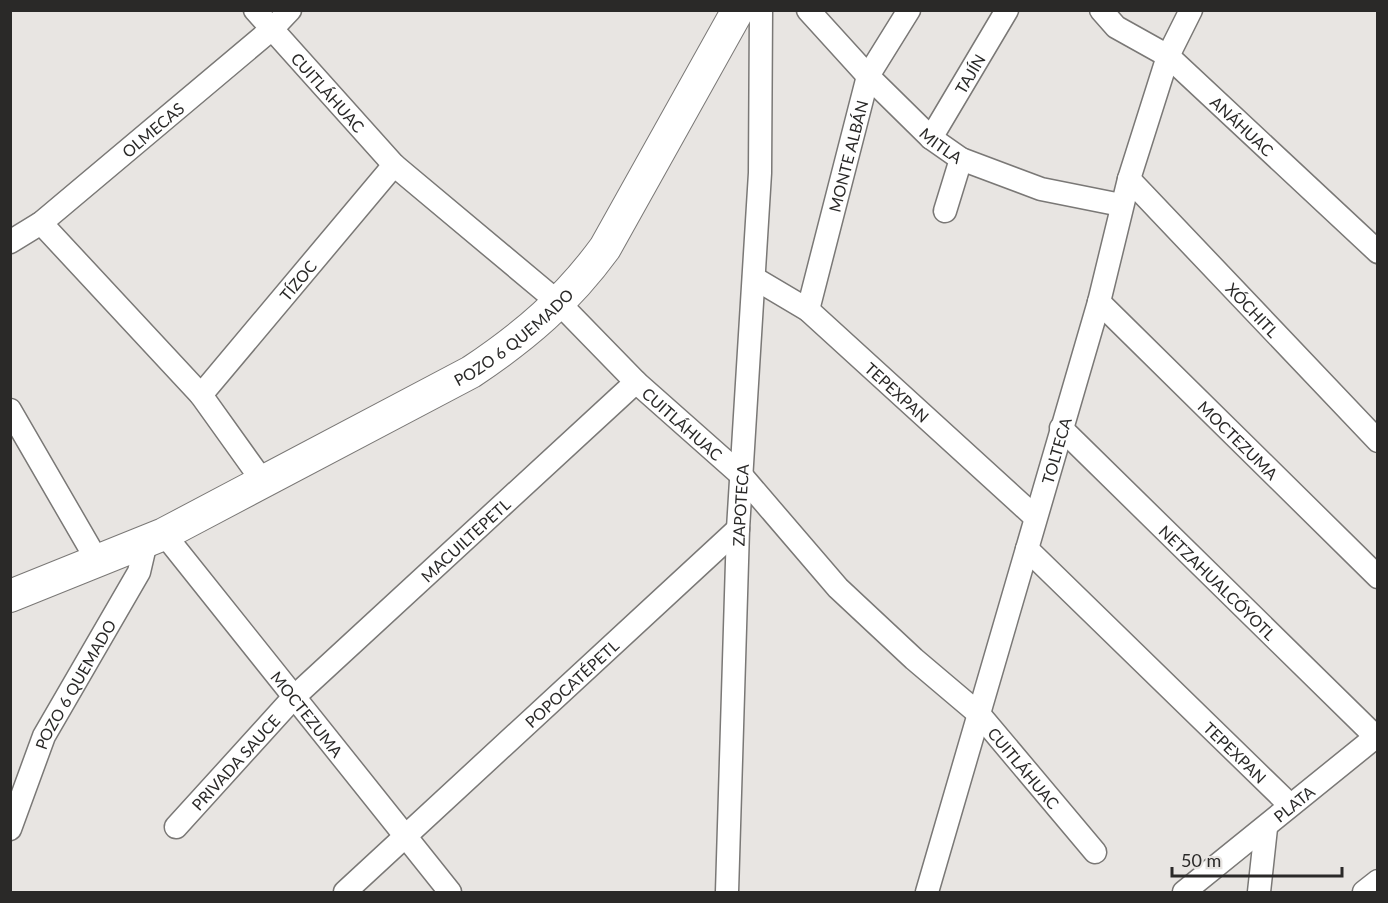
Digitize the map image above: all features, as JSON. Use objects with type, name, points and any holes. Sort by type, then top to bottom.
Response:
[{"type":"main road","name":"POZO 6 QUEMADO","points":[[155,538],[264,483],[471,372],[516,342],[579,284],[605,248],[738,10]]},
{"type":"main road","points":[[10,597],[155,538]]},
{"type":"street","name":"CUITLÁHUAC","points":[[255,10],[394,165],[559,303],[636,382],[741,475],[838,588],[914,659],[979,714],[1095,852]]},
{"type":"street","name":"OLMECAS","points":[[10,242],[41,224],[273,28],[290,10]]},
{"type":"street","name":"ZAPOTECA","points":[[726,892],[738,529],[760,173],[761,10]]},
{"type":"street","name":"MITLA","points":[[808,10],[868,76],[931,138],[961,159],[1041,189],[1122,205]]},
{"type":"street","name":"MONTE ALBÁN","points":[[808,310],[868,76],[909,10]]},
{"type":"street","name":"TAJÍN","points":[[931,138],[1006,10]]},
{"type":"street","name":"ANÁHUAC","points":[[1101,10],[1116,27],[1168,56],[1377,252]]},
{"type":"street","name":"TOLTECA","points":[[927,892],[1061,428],[1100,302],[1129,179],[1168,56],[1191,10]]},
{"type":"street","points":[[945,211],[961,159]]},
{"type":"street","name":"TÍZOC","points":[[201,395],[394,165]]},
{"type":"street","name":"XÓCHITL","points":[[1129,179],[1377,441]]},
{"type":"street","points":[[41,224],[201,395],[264,483]]},
{"type":"street","name":"TEPEXPAN","points":[[754,278],[808,310],[1035,517]]},
{"type":"street","name":"MOCTEZUMA","points":[[1100,302],[1377,577]]},
{"type":"street","name":"MACUILTEPETL","points":[[294,697],[636,382]]},
{"type":"street","points":[[10,410],[98,562]]},
{"type":"street","name":"NETZAHUALCÓYOTL","points":[[1061,428],[1377,737]]},
{"type":"street","name":"POPOCATÉPETL","points":[[404,836],[738,529]]},
{"type":"street","name":"MOCTEZUMA","points":[[155,538],[294,697],[450,892]]},
{"type":"street","name":"POZO 6 QUEMADO","points":[[10,830],[44,735],[138,572],[155,538]]},
{"type":"street","name":"TEPEXPAN","points":[[1027,549],[1290,805]]},
{"type":"street","name":"PRIVADA SAUCE","points":[[176,827],[294,697]]},
{"type":"street","name":"PLATA","points":[[1184,892],[1377,737]]},
{"type":"street","points":[[1259,892],[1266,828]]},
{"type":"street","points":[[345,892],[404,836]]}]
